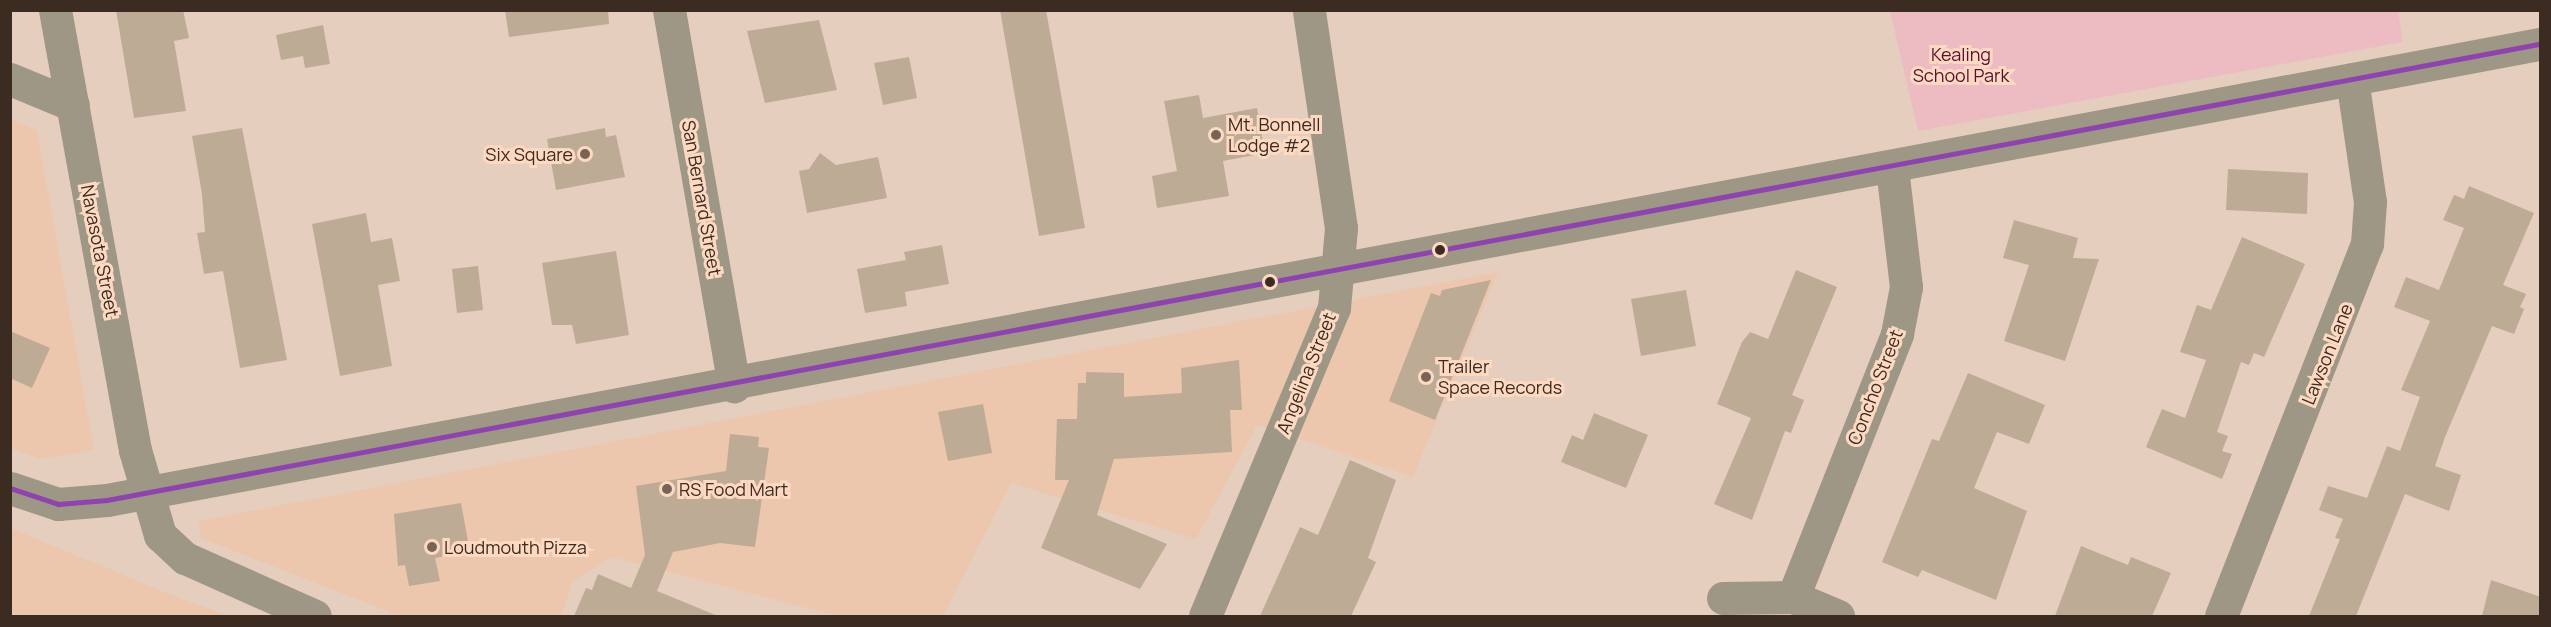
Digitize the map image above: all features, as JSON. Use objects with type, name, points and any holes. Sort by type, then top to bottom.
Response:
[{"type":"street","name":"Navasota Street","points":[[55,10],[144,492],[160,535],[185,558],[315,616]]},
{"type":"street","name":"San Bernard Street","points":[[669,10],[734,386]]},
{"type":"street","name":"Angelina Street","points":[[1205,616],[1334,308],[1341,228],[1309,10]]},
{"type":"street","points":[[10,488],[58,504],[144,492],[734,386],[1338,267],[1892,168],[2541,44]]},
{"type":"street","points":[[10,79],[73,105]]},
{"type":"street","name":"Lawson Lane","points":[[2221,616],[2367,244],[2370,202],[2352,79]]},
{"type":"street","name":"Concho Street","points":[[1793,597],[1897,334],[1906,286],[1892,168]]},
{"type":"street","points":[[1723,598],[1793,597],[1838,616]]},
{"type":"shaded area","points":[[10,119],[37,130],[94,450],[39,459],[11,448]]},
{"type":"shaded area","points":[[1498,272],[1413,477],[1257,425],[1196,539],[1011,483],[943,616],[838,616],[612,557],[573,581],[561,616],[400,616],[201,538],[199,521]]},
{"type":"shaded area","points":[[10,528],[172,595],[228,616],[11,616]]},
{"type":"green space","name":"Kealing School Park","points":[[1890,11],[2398,11],[2403,42],[1918,131]]},
{"type":"building","points":[[116,10],[183,10],[189,38],[174,41],[186,111],[134,118]]},
{"type":"building","points":[[505,10],[608,10],[609,24],[509,37]]},
{"type":"building","points":[[1000,10],[1046,10],[1085,228],[1039,236]]},
{"type":"building","points":[[819,20],[837,90],[765,103],[747,31]]},
{"type":"building","points":[[323,25],[330,64],[305,68],[303,56],[281,60],[276,35]]},
{"type":"building","points":[[909,57],[917,98],[883,105],[874,63]]},
{"type":"building","name":"Mt. Bonnell Lodge #2","points":[[1199,95],[1203,118],[1257,108],[1265,153],[1223,161],[1229,196],[1157,208],[1152,176],[1177,171],[1164,101]]},
{"type":"building","points":[[242,128],[287,360],[240,368],[223,271],[204,274],[197,233],[205,232],[202,194],[192,136]]},
{"type":"building","name":"Six Square","points":[[605,128],[606,137],[616,135],[625,177],[556,190],[547,139]]},
{"type":"building","points":[[820,153],[836,165],[878,157],[887,198],[807,213],[799,171],[809,169]]},
{"type":"building","points":[[2228,169],[2308,173],[2307,214],[2226,210]]},
{"type":"building","points":[[2469,186],[2534,213],[2503,285],[2526,294],[2520,307],[2524,309],[2514,334],[2492,326],[2435,466],[2461,475],[2449,511],[2405,494],[2356,616],[2309,616],[2340,539],[2335,538],[2343,519],[2319,510],[2328,486],[2367,498],[2387,446],[2400,451],[2420,397],[2401,390],[2430,321],[2394,307],[2406,277],[2439,290],[2464,228],[2443,220],[2454,195],[2464,199]]},
{"type":"building","points":[[366,213],[371,242],[392,238],[400,281],[378,285],[392,366],[340,376],[312,224]]},
{"type":"building","points":[[2014,220],[2078,238],[2073,258],[2099,259],[2065,361],[2004,341],[2029,265],[2003,258]]},
{"type":"building","points":[[2242,237],[2305,264],[2264,357],[2254,353],[2249,365],[2241,362],[2217,432],[2228,436],[2222,451],[2232,454],[2222,479],[2146,447],[2162,409],[2185,418],[2206,360],[2180,352],[2197,305],[2211,310]]},
{"type":"building","points":[[942,245],[949,284],[905,292],[907,306],[865,313],[857,269],[906,260],[904,252]]},
{"type":"building","points":[[616,251],[629,335],[576,344],[572,325],[552,325],[542,263]]},
{"type":"building","points":[[478,266],[483,310],[457,313],[452,269]]},
{"type":"building","points":[[1796,270],[1837,287],[1792,395],[1804,400],[1791,433],[1785,431],[1752,520],[1714,504],[1751,418],[1717,404],[1742,342],[1750,332],[1768,339]]},
{"type":"building","points":[[1491,280],[1435,420],[1389,401],[1431,293],[1440,296],[1442,290]]},
{"type":"building","points":[[1686,290],[1696,346],[1641,356],[1631,299]]},
{"type":"building","points":[[10,331],[50,348],[32,388],[10,378]]},
{"type":"building","points":[[1239,360],[1242,410],[1230,410],[1232,452],[1114,459],[1097,515],[1167,544],[1140,589],[1041,548],[1069,480],[1055,480],[1057,419],[1077,419],[1078,383],[1086,383],[1086,372],[1124,373],[1124,397],[1182,393],[1181,368]]},
{"type":"building","points":[[1968,373],[2045,405],[2029,444],[1997,432],[1974,488],[2027,511],[1996,600],[1922,570],[1918,577],[1882,562],[1932,439],[1939,441]]},
{"type":"building","points":[[983,404],[992,453],[948,461],[938,412]]},
{"type":"building","points":[[1594,413],[1648,435],[1626,488],[1561,462],[1572,435],[1583,440]]},
{"type":"building","points":[[730,434],[759,437],[758,447],[769,448],[755,547],[720,543],[673,552],[657,591],[718,616],[574,616],[586,588],[592,590],[598,574],[631,588],[645,555],[636,486],[726,471]]},
{"type":"building","points":[[1350,460],[1396,480],[1368,558],[1376,562],[1351,616],[1260,616],[1300,527],[1318,535]]},
{"type":"building","name":"Loudmouth Pizza","points":[[461,503],[470,552],[435,558],[440,581],[409,586],[405,565],[398,566],[394,514]]},
{"type":"building","points":[[2081,546],[2128,565],[2131,557],[2171,573],[2152,616],[2055,616]]},
{"type":"building","points":[[2491,580],[2541,597],[2541,616],[2482,616]]},
{"type":"transit line","points":[[10,488],[58,504],[107,500],[2540,44]]},
{"type":"place","name":"Mt. Bonnell Lodge #2","points":[[1216,135]]},
{"type":"place","name":"Six Square","points":[[585,154]]},
{"type":"place","name":"Trailer Space Records","points":[[1426,377]]},
{"type":"place","name":"RS Food Mart","points":[[667,489]]},
{"type":"place","name":"Loudmouth Pizza","points":[[432,547]]}]
